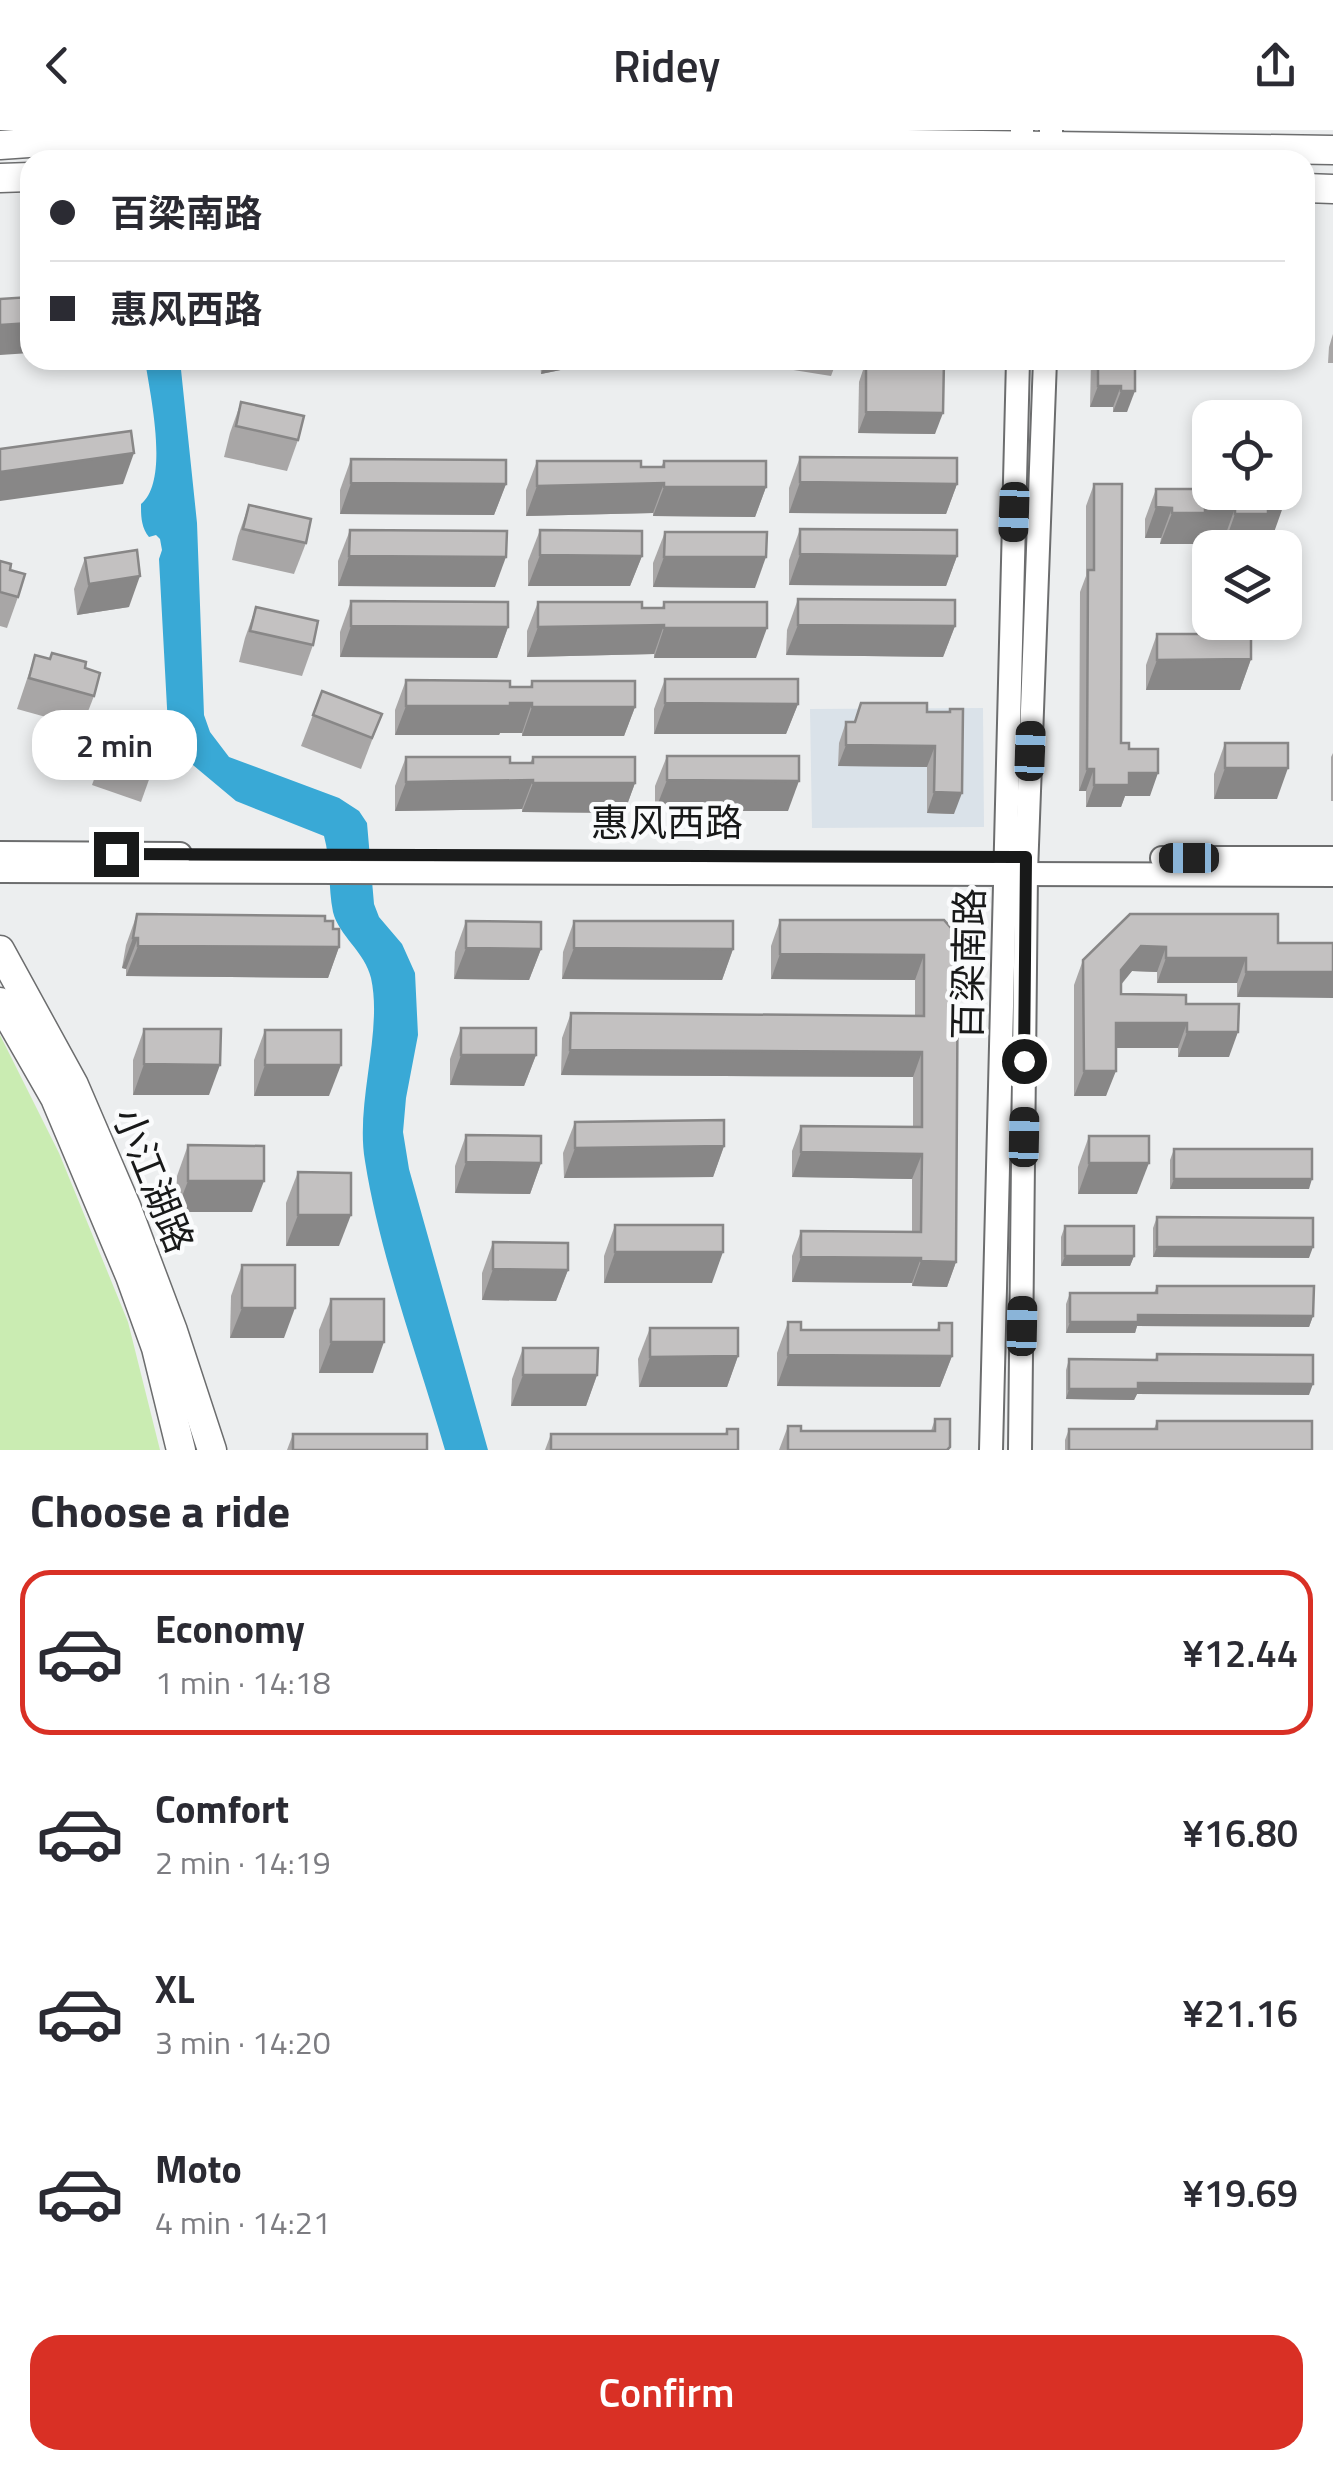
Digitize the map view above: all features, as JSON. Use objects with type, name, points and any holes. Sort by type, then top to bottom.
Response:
[{"type":"main road","points":[[0,145],[86,139],[1333,150]]},
{"type":"main road","name":"小江湖路","points":[[0,950],[74,1085],[118,1188],[173,1331],[212,1450]]},
{"type":"main road","name":"小江湖路","points":[[0,1002],[55,1098],[130,1276],[156,1348],[180,1450]]},
{"type":"street","name":"百梁南路","points":[[1018,370],[1020,1450]]},
{"type":"street","name":"百梁南路","points":[[991,1450],[1016,865],[1043,370]]},
{"type":"street","name":"惠风西路","points":[[0,854],[1016,865],[1333,858]]},
{"type":"street","points":[[0,871],[1016,865],[1333,875]]},
{"type":"shaded area","points":[[983,708],[984,827],[812,828],[810,709]]},
{"type":"green space","points":[[0,1035],[59,1153],[128,1322],[160,1450],[0,1450]]},
{"type":"water","points":[[147,370],[181,370],[197,523],[204,715],[210,732],[229,757],[339,798],[359,811],[367,823],[374,904],[379,917],[402,944],[415,973],[418,1035],[403,1132],[409,1169],[488,1450],[445,1450],[380,1233],[363,1139],[374,999],[368,969],[333,912],[324,836],[236,801],[169,745],[159,559],[162,550],[160,539],[146,533],[141,513],[141,504],[155,476],[154,415]]},
{"type":"building","points":[[20,298],[20,324],[0,325],[0,299]]},
{"type":"building","points":[[866,370],[944,370],[943,413],[866,412]]},
{"type":"building","points":[[1098,370],[1135,370],[1135,391],[1121,391],[1121,386],[1098,386]]},
{"type":"building","points":[[241,402],[304,416],[298,440],[236,426]]},
{"type":"building","points":[[131,431],[134,453],[0,472],[0,449]]},
{"type":"building","points":[[800,457],[957,458],[957,484],[800,482]]},
{"type":"building","points":[[351,459],[506,460],[506,484],[351,483]]},
{"type":"building","points":[[537,461],[641,461],[641,467],[664,467],[664,461],[766,461],[766,487],[664,487],[664,483],[537,486]]},
{"type":"building","points":[[1094,484],[1122,484],[1121,743],[1129,743],[1129,749],[1158,749],[1158,773],[1129,773],[1129,785],[1094,785],[1094,769],[1087,769],[1088,570],[1094,570]]},
{"type":"building","points":[[1156,489],[1192,489],[1192,510],[1205,513],[1172,513],[1172,508],[1156,507]]},
{"type":"building","points":[[249,505],[311,519],[306,543],[243,529]]},
{"type":"building","points":[[1235,510],[1268,510],[1268,514],[1235,514]]},
{"type":"building","points":[[800,529],[957,530],[957,556],[800,554]]},
{"type":"building","points":[[350,530],[507,531],[506,557],[349,556]]},
{"type":"building","points":[[540,530],[642,531],[642,556],[540,555]]},
{"type":"building","points":[[665,532],[767,532],[766,557],[664,557]]},
{"type":"building","points":[[137,550],[140,576],[89,584],[85,558]]},
{"type":"building","points":[[0,561],[11,564],[10,570],[25,574],[18,597],[0,592]]},
{"type":"building","points":[[798,599],[955,600],[955,626],[798,625]]},
{"type":"building","points":[[351,601],[508,602],[508,627],[351,626]]},
{"type":"building","points":[[538,602],[642,602],[642,608],[664,608],[664,602],[767,602],[767,628],[538,627]]},
{"type":"building","points":[[256,607],[318,621],[313,645],[250,631]]},
{"type":"building","points":[[1157,634],[1192,634],[1192,640],[1251,640],[1251,659],[1157,660]]},
{"type":"building","points":[[52,653],[86,662],[85,668],[100,673],[94,696],[29,678],[35,655],[50,659]]},
{"type":"building","points":[[665,679],[798,679],[798,704],[665,703]]},
{"type":"building","points":[[406,680],[510,681],[510,687],[532,687],[532,681],[635,681],[635,707],[532,707],[532,703],[406,706]]},
{"type":"building","points":[[322,691],[382,714],[372,738],[313,715]]},
{"type":"building","points":[[861,703],[927,703],[927,712],[963,709],[962,793],[934,792],[935,746],[846,745],[846,722],[855,722]]},
{"type":"building","points":[[112,729],[161,746],[152,771],[103,754]]},
{"type":"building","points":[[1225,743],[1288,743],[1288,768],[1225,768]]},
{"type":"building","points":[[667,756],[799,756],[799,781],[667,780]]},
{"type":"building","points":[[406,757],[510,757],[510,763],[533,763],[533,757],[635,757],[635,783],[406,782]]},
{"type":"building","points":[[137,914],[325,916],[325,921],[333,921],[333,929],[339,929],[339,947],[138,946],[138,938],[133,938]]},
{"type":"building","points":[[1130,914],[1278,914],[1278,943],[1333,943],[1333,972],[1246,972],[1246,958],[1166,958],[1166,947],[1141,946],[1121,970],[1121,994],[1186,995],[1186,1004],[1239,1004],[1238,1032],[1187,1032],[1187,1023],[1116,1023],[1116,1071],[1084,1071],[1083,960]]},
{"type":"building","points":[[780,920],[944,920],[958,936],[956,1262],[801,1257],[801,1231],[921,1232],[922,1154],[801,1152],[801,1126],[922,1127],[922,1052],[570,1050],[571,1013],[924,1016],[924,955],[780,954]]},
{"type":"building","points":[[466,921],[541,922],[541,949],[466,948]]},
{"type":"building","points":[[574,921],[733,921],[733,949],[574,948]]},
{"type":"building","points":[[461,1028],[536,1028],[536,1055],[461,1055]]},
{"type":"building","points":[[144,1029],[221,1029],[220,1065],[144,1064]]},
{"type":"building","points":[[265,1030],[341,1030],[341,1065],[265,1065]]},
{"type":"building","points":[[724,1120],[724,1146],[575,1148],[575,1122]]},
{"type":"building","points":[[466,1135],[541,1136],[541,1163],[466,1162]]},
{"type":"building","points":[[1089,1136],[1149,1136],[1149,1163],[1089,1163]]},
{"type":"building","points":[[188,1145],[264,1146],[264,1181],[188,1181]]},
{"type":"building","points":[[1174,1149],[1312,1149],[1312,1179],[1174,1179]]},
{"type":"building","points":[[298,1172],[351,1173],[351,1215],[298,1215]]},
{"type":"building","points":[[1157,1217],[1313,1218],[1313,1247],[1157,1247]]},
{"type":"building","points":[[615,1225],[723,1225],[723,1252],[615,1252]]},
{"type":"building","points":[[1065,1226],[1134,1226],[1134,1256],[1065,1256]]},
{"type":"building","points":[[493,1242],[568,1243],[568,1270],[493,1269]]},
{"type":"building","points":[[242,1265],[295,1265],[295,1308],[242,1308]]},
{"type":"building","points":[[1157,1286],[1314,1286],[1313,1316],[1138,1315],[1138,1322],[1070,1322],[1070,1293],[1157,1293]]},
{"type":"building","points":[[331,1299],[384,1299],[384,1342],[331,1342]]},
{"type":"building","points":[[788,1322],[801,1322],[801,1330],[939,1330],[939,1323],[952,1323],[952,1356],[788,1355]]},
{"type":"building","points":[[650,1328],[738,1328],[738,1356],[650,1357]]},
{"type":"building","points":[[523,1348],[598,1348],[597,1375],[523,1375]]},
{"type":"building","points":[[1157,1354],[1313,1355],[1313,1384],[1138,1383],[1138,1389],[1069,1389],[1069,1359],[1157,1360]]},
{"type":"building","points":[[935,1419],[950,1419],[947,1450],[788,1450],[788,1426],[801,1426],[801,1431],[935,1431]]},
{"type":"building","points":[[1157,1421],[1312,1421],[1312,1450],[1069,1450],[1069,1429],[1157,1429]]},
{"type":"building","points":[[727,1429],[738,1429],[738,1450],[551,1450],[551,1434],[727,1434]]},
{"type":"building","points":[[293,1434],[427,1434],[427,1450],[293,1450]]},
{"type":"route","points":[[116,854],[1026,857],[1024,1061]]}]
